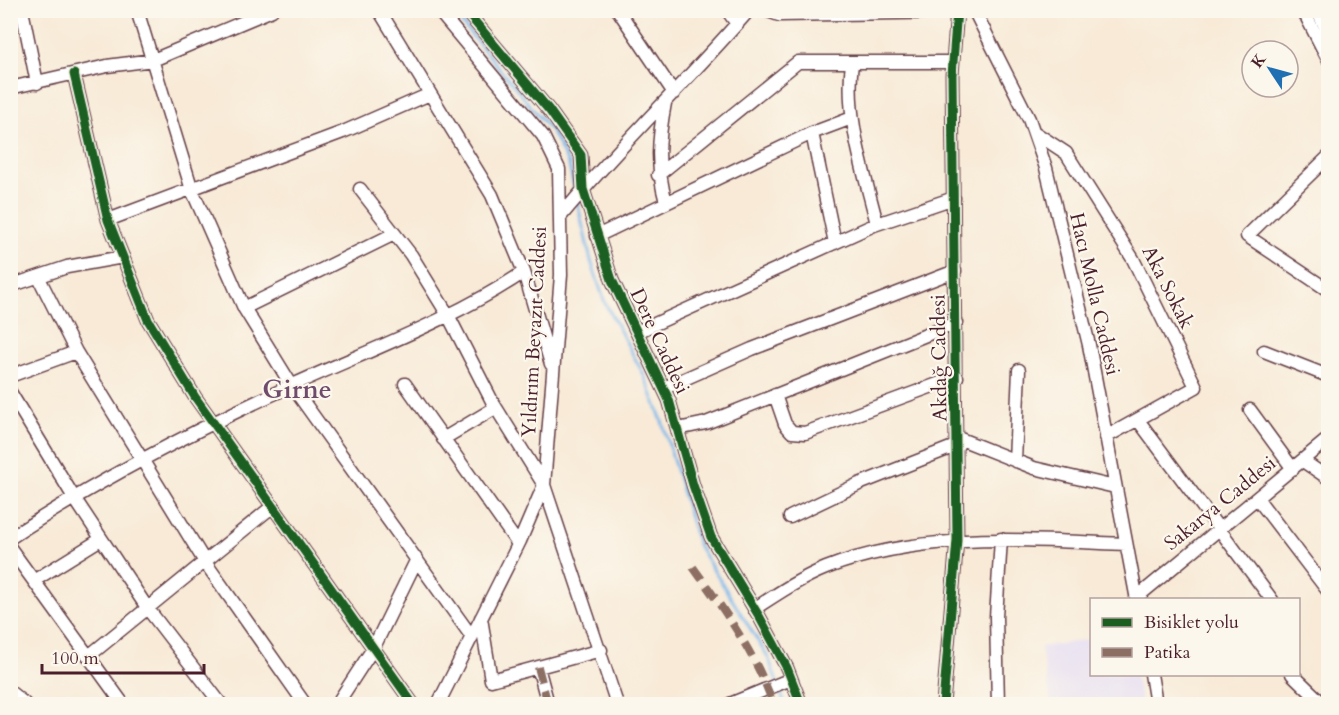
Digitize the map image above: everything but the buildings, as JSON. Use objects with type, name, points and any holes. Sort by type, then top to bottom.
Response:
[{"type":"street","points":[[22,10],[37,83]]},
{"type":"street","points":[[137,10],[192,190],[244,308],[292,386],[472,637]]},
{"type":"street","points":[[10,88],[107,66],[153,60],[272,10]]},
{"type":"street","points":[[379,10],[492,195],[524,272],[554,371]]},
{"type":"street","points":[[438,10],[543,136],[559,169],[561,216]]},
{"type":"street","name":"Dere Caddesi","points":[[465,10],[549,110],[581,155],[583,189],[597,236],[612,280],[664,388],[711,537],[754,609],[787,681],[801,705]]},
{"type":"street","points":[[618,10],[670,98],[658,141],[658,176],[666,202]]},
{"type":"street","points":[[727,10],[737,24]]},
{"type":"street","name":"Yıldırım Beyazıt Caddesi","points":[[438,705],[518,544],[544,484],[561,275],[561,216],[583,189],[670,98],[749,10]]},
{"type":"street","points":[[765,10],[779,15],[957,11]]},
{"type":"street","name":"Hacı Molla Caddesi","points":[[974,10],[1034,132],[1046,168],[1089,345],[1136,598]]},
{"type":"street","points":[[1303,10],[1329,59]]},
{"type":"street","name":"Akdağ Caddesi","points":[[943,705],[957,540],[958,442],[953,62],[957,11]]},
{"type":"street","points":[[1317,11],[1329,33]]},
{"type":"street","points":[[658,176],[798,62],[953,62]]},
{"type":"street","points":[[852,63],[848,90],[852,118],[877,224]]},
{"type":"street","points":[[74,74],[108,220],[148,320],[215,424],[413,705]]},
{"type":"street","points":[[108,220],[343,132],[430,94]]},
{"type":"street","points":[[597,236],[812,133],[852,118]]},
{"type":"street","name":"Aka Sokak","points":[[1034,132],[1066,153],[1072,162],[1133,259],[1196,387],[1106,437]]},
{"type":"street","points":[[812,133],[835,243]]},
{"type":"street","points":[[1329,157],[1247,236],[1329,290]]},
{"type":"street","points":[[360,189],[411,255],[448,315],[495,408],[544,484],[601,650],[617,705]]},
{"type":"street","points":[[637,332],[877,224],[954,198]]},
{"type":"street","points":[[244,308],[394,234]]},
{"type":"street","points":[[10,286],[67,267],[123,257]]},
{"type":"street","points":[[664,388],[752,349],[955,271]]},
{"type":"street","points":[[10,538],[73,496],[292,386],[492,294],[524,272]]},
{"type":"street","points":[[39,278],[76,352],[205,562],[305,705]]},
{"type":"street","points":[[678,429],[706,423],[956,323]]},
{"type":"street","points":[[1264,351],[1329,376]]},
{"type":"street","points":[[10,376],[76,352]]},
{"type":"street","points":[[1015,461],[1019,370]]},
{"type":"street","points":[[775,395],[785,424],[792,432],[804,433],[957,376]]},
{"type":"street","points":[[405,384],[518,544]]},
{"type":"street","points":[[10,392],[73,496],[148,609],[221,705]]},
{"type":"street","points":[[443,439],[495,408]]},
{"type":"street","points":[[1250,410],[1298,465],[1329,478]]},
{"type":"street","points":[[1138,420],[1188,484],[1271,598]]},
{"type":"street","name":"Sakarya Caddesi","points":[[1136,598],[1329,439]]},
{"type":"street","points":[[790,517],[859,484],[958,442],[1068,478],[1115,487]]},
{"type":"street","points":[[1257,498],[1329,591]]},
{"type":"street","points":[[90,655],[273,506]]},
{"type":"street","points":[[35,580],[101,539]]},
{"type":"street","points":[[754,609],[825,568],[885,550],[957,540],[1001,539],[1126,544]]},
{"type":"street","points":[[998,705],[996,617],[1001,539]]},
{"type":"street","points":[[10,548],[90,655],[123,705]]},
{"type":"street","points":[[337,705],[374,647],[416,561]]},
{"type":"street","points":[[481,618],[491,680],[601,650]]},
{"type":"street","points":[[538,667],[548,705]]},
{"type":"street","points":[[1151,676],[1156,705]]},
{"type":"street","points":[[1293,676],[1323,705]]},
{"type":"street","points":[[730,705],[787,681]]},
{"type":"street","points":[[10,692],[25,705]]},
{"type":"shaded area","points":[[1090,639],[1090,676],[1135,676],[1142,704],[1051,704],[1041,647]]},
{"type":"waterway","points":[[451,10],[552,132],[569,165],[575,192]]},
{"type":"waterway","points":[[577,202],[591,261],[605,303],[644,375],[662,421],[698,545],[768,657],[777,682]]},
{"type":"waterway","points":[[779,688],[785,704]]},
{"type":"marked path","points":[[693,567],[748,650],[773,704]]},
{"type":"marked path","points":[[538,667],[548,704]]},
{"type":"cycle path","points":[[465,10],[549,110],[581,155],[583,189],[612,280],[669,400],[693,485],[711,537],[759,616],[787,668],[801,704]]},
{"type":"cycle path","points":[[943,704],[957,540],[952,75],[957,10]]},
{"type":"cycle path","points":[[74,74],[108,220],[148,320],[195,397],[413,704]]},
{"type":"district","name":"Girne","points":[[297,389]]}]
